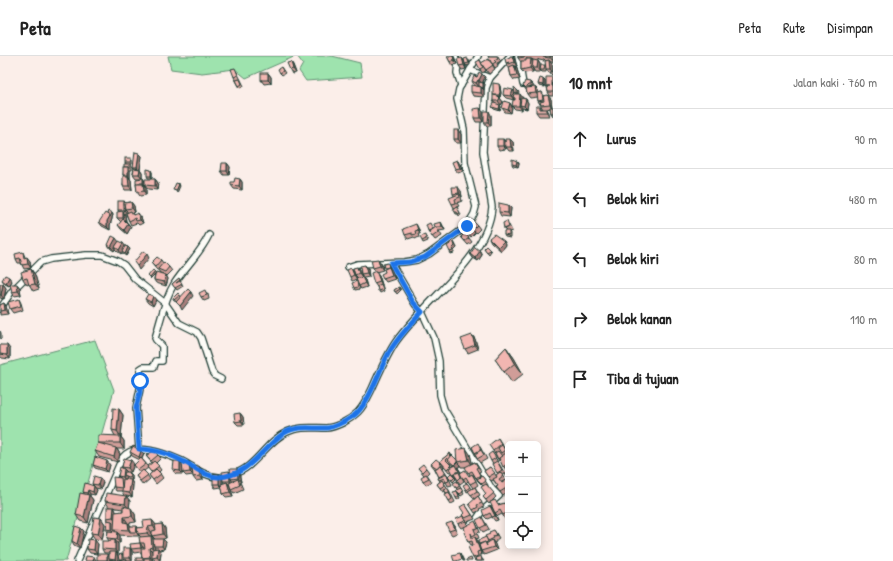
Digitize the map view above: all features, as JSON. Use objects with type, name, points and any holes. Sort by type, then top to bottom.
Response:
[{"type":"street","points":[[455,56],[458,63],[457,70],[461,85]]},
{"type":"street","points":[[348,267],[357,264],[410,262],[429,254],[466,228],[476,211],[476,204],[465,163],[464,129],[458,104],[458,92],[478,56]]},
{"type":"street","points":[[76,561],[122,458],[128,452],[139,449],[147,449],[176,458],[209,476],[224,476],[245,469],[285,433],[300,428],[328,427],[339,424],[352,417],[362,408],[391,349],[399,337],[471,257],[481,241],[490,220],[492,207],[483,156],[486,88],[490,78],[510,56]]},
{"type":"street","points":[[518,56],[523,84]]},
{"type":"street","points":[[470,70],[490,78]]},
{"type":"street","points":[[139,449],[136,408],[140,389],[139,371],[142,367],[154,367],[156,362],[162,361],[162,346],[155,339],[165,303],[174,285],[196,257],[209,235]]},
{"type":"street","points":[[0,309],[12,291],[41,262],[51,259],[94,254],[102,255],[121,263],[127,268],[135,279],[165,303],[179,323],[195,330],[200,335],[212,372],[215,376],[221,379]]},
{"type":"street","points":[[391,263],[413,302],[422,312],[429,325],[436,347],[439,365],[440,395],[444,409],[498,496],[482,511],[476,520],[470,524]]},
{"type":"green space","points":[[168,56],[296,56],[246,78],[235,69],[202,73],[171,69]]},
{"type":"green space","points":[[297,56],[332,56],[360,63],[362,77],[306,81],[299,71],[303,64]]},
{"type":"green space","points":[[95,340],[114,390],[66,561],[0,561],[0,365]]},
{"type":"building","points":[[447,56],[453,56],[454,60],[450,62]]},
{"type":"building","points":[[488,56],[497,56],[498,58],[494,60],[496,62],[492,64]]},
{"type":"building","points":[[512,56],[514,62],[509,64],[509,62],[506,63],[505,59]]},
{"type":"building","points":[[462,58],[464,65],[459,66],[457,59]]},
{"type":"building","points":[[467,58],[469,63],[465,64],[464,59]]},
{"type":"building","points":[[488,59],[493,65],[486,70],[481,63]]},
{"type":"building","points":[[526,59],[531,59],[530,68],[521,70],[521,61],[526,61]]},
{"type":"building","points":[[480,60],[483,67],[480,69],[476,62]]},
{"type":"building","points":[[533,60],[538,61],[537,68],[532,68]]},
{"type":"building","points":[[549,60],[550,69],[546,69],[545,61]]},
{"type":"building","points":[[291,62],[293,69],[290,70],[287,63]]},
{"type":"building","points":[[514,65],[517,75],[511,76],[509,67]]},
{"type":"building","points":[[541,65],[545,65],[544,70],[540,70]]},
{"type":"building","points":[[281,67],[283,71],[280,73],[278,69]]},
{"type":"building","points":[[235,68],[238,75],[234,77],[231,69]]},
{"type":"building","points":[[479,72],[482,74],[479,80],[476,83],[472,81],[474,76],[477,77]]},
{"type":"building","points":[[261,73],[268,73],[268,80],[261,80]]},
{"type":"building","points":[[546,77],[552,77],[553,92],[548,92]]},
{"type":"building","points":[[540,78],[543,79],[543,85],[538,84]]},
{"type":"building","points":[[240,79],[242,84],[239,86],[236,80]]},
{"type":"building","points":[[525,81],[530,82],[530,85],[525,88],[523,86]]},
{"type":"building","points":[[479,82],[483,83],[483,88],[479,86]]},
{"type":"building","points":[[493,83],[499,84],[499,95],[493,95]]},
{"type":"building","points":[[471,85],[481,87],[481,93],[471,92]]},
{"type":"building","points":[[514,87],[517,90],[517,94],[515,94]]},
{"type":"building","points":[[535,87],[536,93],[527,94],[526,88]]},
{"type":"building","points":[[504,88],[513,90],[511,96],[503,95]]},
{"type":"building","points":[[542,92],[543,100],[538,101],[537,93]]},
{"type":"building","points":[[514,94],[520,94],[519,106],[512,106],[513,100],[515,100],[513,97]]},
{"type":"building","points":[[493,95],[500,98],[498,101],[493,101]]},
{"type":"building","points":[[548,95],[550,104],[541,105],[540,102],[544,101],[543,96]]},
{"type":"building","points":[[521,98],[526,99],[524,106],[520,105]]},
{"type":"building","points":[[504,101],[510,103],[508,110],[502,108]]},
{"type":"building","points":[[494,103],[500,105],[499,109],[492,107]]},
{"type":"building","points":[[536,106],[540,106],[540,109],[547,109],[547,112],[536,112]]},
{"type":"building","points":[[550,107],[553,107],[553,113],[551,113]]},
{"type":"building","points":[[480,108],[481,118],[474,118],[473,109]]},
{"type":"building","points":[[484,111],[489,111],[488,122],[484,122]]},
{"type":"building","points":[[454,130],[458,130],[458,139],[454,139]]},
{"type":"building","points":[[497,139],[503,139],[503,146],[497,146]]},
{"type":"building","points":[[505,139],[510,139],[511,147],[506,147]]},
{"type":"building","points":[[135,152],[139,153],[137,167],[133,167]]},
{"type":"building","points":[[125,158],[131,158],[131,162],[125,162]]},
{"type":"building","points":[[512,159],[517,161],[516,165],[512,164]]},
{"type":"building","points":[[457,160],[460,168],[455,169],[452,162]]},
{"type":"building","points":[[222,163],[227,163],[227,171],[221,171]]},
{"type":"building","points":[[124,164],[130,164],[130,168],[124,167]]},
{"type":"building","points":[[123,167],[128,167],[128,175],[123,175]]},
{"type":"building","points":[[134,168],[140,169],[139,174],[133,174]]},
{"type":"building","points":[[147,169],[151,170],[151,176],[147,176]]},
{"type":"building","points":[[123,176],[128,176],[129,186],[123,186]]},
{"type":"building","points":[[143,178],[143,183],[136,183],[136,179]]},
{"type":"building","points":[[235,178],[240,179],[239,186],[231,185],[231,182],[234,182]]},
{"type":"building","points":[[145,179],[155,179],[155,186],[145,185]]},
{"type":"building","points":[[176,183],[179,184],[176,191],[173,190]]},
{"type":"building","points":[[136,184],[143,184],[144,191],[137,192]]},
{"type":"building","points":[[452,187],[458,187],[459,193],[453,194]]},
{"type":"building","points":[[459,194],[460,197],[455,199],[456,203],[452,204],[449,198]]},
{"type":"building","points":[[118,201],[124,201],[124,210],[118,210]]},
{"type":"building","points":[[131,202],[132,208],[125,209],[124,203]]},
{"type":"building","points":[[499,203],[508,205],[508,213],[499,212]]},
{"type":"building","points":[[457,207],[460,213],[458,214],[453,209]]},
{"type":"building","points":[[108,211],[112,213],[110,217],[107,214]]},
{"type":"building","points":[[123,211],[123,218],[117,218],[117,212]]},
{"type":"building","points":[[131,211],[133,215],[138,213],[140,220],[136,221],[135,218],[129,221],[126,213]]},
{"type":"building","points":[[105,213],[110,216],[107,221],[107,227],[99,222]]},
{"type":"building","points":[[470,218],[477,225],[473,229],[471,227],[472,230],[468,233],[464,227],[468,224],[466,222]]},
{"type":"building","points":[[123,219],[128,224],[124,230],[118,225]]},
{"type":"building","points":[[507,221],[509,227],[504,229],[503,223]]},
{"type":"building","points":[[441,222],[442,227],[435,227],[434,224]]},
{"type":"building","points":[[430,223],[433,229],[428,231],[426,225]]},
{"type":"building","points":[[416,224],[418,230],[415,231],[416,234],[412,235],[412,233],[405,235],[403,229]]},
{"type":"building","points":[[436,227],[439,232],[432,237],[429,232]]},
{"type":"building","points":[[504,231],[509,231],[509,236],[504,235]]},
{"type":"building","points":[[465,233],[469,238],[465,241],[461,237]]},
{"type":"building","points":[[494,234],[504,241],[498,247],[489,238]]},
{"type":"building","points":[[425,235],[426,239],[422,241],[420,237]]},
{"type":"building","points":[[112,236],[116,238],[111,247],[108,245]]},
{"type":"building","points":[[453,240],[455,246],[452,249],[453,251],[450,252],[447,246]]},
{"type":"building","points":[[119,241],[123,243],[119,250],[115,247]]},
{"type":"building","points":[[125,246],[128,247],[125,254],[122,252]]},
{"type":"building","points":[[486,246],[490,250],[487,252],[484,248]]},
{"type":"building","points":[[475,247],[480,251],[475,258],[470,254]]},
{"type":"building","points":[[143,251],[147,254],[137,266],[134,262]]},
{"type":"building","points":[[23,252],[24,258],[27,257],[28,264],[22,265],[20,258],[16,259],[15,254]]},
{"type":"building","points":[[157,257],[161,260],[155,267],[151,263]]},
{"type":"building","points":[[378,259],[380,266],[373,268],[371,260]]},
{"type":"building","points":[[164,262],[169,267],[165,272],[158,269]]},
{"type":"building","points":[[388,263],[389,267],[384,268],[383,264]]},
{"type":"building","points":[[365,265],[367,273],[361,274],[360,266]]},
{"type":"building","points":[[357,267],[359,273],[355,275],[353,268]]},
{"type":"building","points":[[389,267],[392,275],[383,278],[381,274],[385,272],[384,269]]},
{"type":"building","points":[[351,268],[354,275],[350,277],[347,270]]},
{"type":"building","points":[[31,269],[35,284],[29,285],[27,278],[23,279],[21,272]]},
{"type":"building","points":[[153,270],[155,272],[150,278],[148,276]]},
{"type":"building","points":[[376,271],[380,281],[374,283],[371,273]]},
{"type":"building","points":[[156,272],[166,275],[164,282],[154,280]]},
{"type":"building","points":[[5,275],[9,277],[6,283],[2,280]]},
{"type":"building","points":[[362,277],[365,283],[359,286],[356,279]]},
{"type":"building","points":[[179,278],[180,280],[176,283],[180,281],[182,284],[175,288],[172,284]]},
{"type":"building","points":[[357,281],[358,287],[354,288],[352,283]]},
{"type":"building","points":[[0,284],[3,284],[1,295],[0,295]]},
{"type":"building","points":[[10,284],[17,284],[18,291],[12,292]]},
{"type":"building","points":[[381,284],[383,289],[378,291],[377,286]]},
{"type":"building","points":[[399,287],[400,289],[395,292],[394,290]]},
{"type":"building","points":[[188,289],[191,292],[180,306],[176,302]]},
{"type":"building","points":[[205,290],[207,295],[201,297],[199,293]]},
{"type":"building","points":[[178,293],[180,295],[174,300],[173,298]]},
{"type":"building","points":[[148,294],[153,296],[151,302],[145,299]]},
{"type":"building","points":[[19,299],[21,306],[10,309],[8,302]]},
{"type":"building","points":[[4,303],[5,310],[0,311],[0,305]]},
{"type":"building","points":[[472,335],[475,345],[465,349],[461,339]]},
{"type":"building","points":[[0,345],[7,345],[7,355],[0,354]]},
{"type":"building","points":[[506,347],[515,363],[504,372],[495,359]]},
{"type":"building","points":[[113,408],[119,409],[117,431],[112,430]]},
{"type":"building","points":[[240,413],[241,421],[235,422],[234,414]]},
{"type":"building","points":[[98,435],[120,436],[120,443],[98,443]]},
{"type":"building","points":[[498,438],[501,444],[493,451],[489,445]]},
{"type":"building","points":[[98,443],[116,448],[114,457],[95,451]]},
{"type":"building","points":[[478,443],[481,449],[475,453],[472,447]]},
{"type":"building","points":[[502,445],[505,450],[501,453],[498,448]]},
{"type":"building","points":[[133,446],[141,451],[139,457],[130,452]]},
{"type":"building","points":[[466,448],[469,460],[457,462],[456,450]]},
{"type":"building","points":[[154,450],[158,455],[151,461],[146,456]]},
{"type":"building","points":[[481,450],[484,455],[477,459],[475,454]]},
{"type":"building","points":[[498,451],[502,456],[498,459],[495,453]]},
{"type":"building","points":[[492,452],[496,458],[491,461],[488,455]]},
{"type":"building","points":[[450,453],[451,455],[446,460],[451,465],[447,469],[440,461]]},
{"type":"building","points":[[505,454],[505,465],[503,467],[499,458]]},
{"type":"building","points":[[452,455],[457,460],[454,465],[448,460]]},
{"type":"building","points":[[95,457],[107,461],[105,469],[93,465]]},
{"type":"building","points":[[124,458],[131,460],[128,468],[122,467]]},
{"type":"building","points":[[141,458],[146,464],[138,470],[134,465]]},
{"type":"building","points":[[436,459],[441,463],[437,468],[431,464]]},
{"type":"building","points":[[154,461],[159,466],[151,472],[147,467]]},
{"type":"building","points":[[174,461],[180,461],[180,471],[173,470]]},
{"type":"building","points":[[497,461],[502,470],[497,473],[492,464]]},
{"type":"building","points":[[189,462],[190,472],[183,473],[182,463]]},
{"type":"building","points":[[475,462],[478,467],[476,468],[480,475],[476,478],[472,471],[468,473],[465,467]]},
{"type":"building","points":[[423,464],[426,468],[422,472],[418,468]]},
{"type":"building","points":[[441,465],[446,473],[439,477],[435,469]]},
{"type":"building","points":[[456,465],[459,471],[453,474],[450,468]]},
{"type":"building","points":[[199,466],[200,476],[193,477],[192,467]]},
{"type":"building","points":[[120,467],[124,469],[123,477],[118,476]]},
{"type":"building","points":[[490,467],[495,473],[488,477],[484,471]]},
{"type":"building","points":[[156,469],[161,474],[153,480],[149,475]]},
{"type":"building","points":[[230,469],[237,469],[238,478],[231,479]]},
{"type":"building","points":[[143,470],[148,475],[140,481],[136,476]]},
{"type":"building","points":[[465,470],[469,476],[472,474],[476,481],[470,484],[466,477],[463,479],[460,473]]},
{"type":"building","points":[[229,471],[230,481],[223,481],[222,472]]},
{"type":"building","points":[[125,472],[129,472],[130,476],[125,476]]},
{"type":"building","points":[[459,472],[461,477],[458,480],[454,474]]},
{"type":"building","points":[[500,472],[503,476],[499,479],[502,483],[505,481],[505,489],[500,492],[493,479],[497,477],[496,475]]},
{"type":"building","points":[[451,473],[455,477],[452,480],[448,476]]},
{"type":"building","points":[[213,474],[219,474],[219,484],[213,484]]},
{"type":"building","points":[[426,474],[429,478],[423,481],[421,477]]},
{"type":"building","points":[[447,474],[449,481],[446,482],[444,478],[439,480],[438,478]]},
{"type":"building","points":[[94,476],[100,478],[98,485],[92,484]]},
{"type":"building","points":[[482,476],[486,481],[482,484],[477,479]]},
{"type":"building","points":[[113,477],[121,478],[122,488],[114,487]]},
{"type":"building","points":[[123,479],[131,480],[129,493],[122,492]]},
{"type":"building","points":[[238,479],[240,485],[231,489],[229,483]]},
{"type":"building","points":[[442,480],[445,485],[440,488],[437,484]]},
{"type":"building","points":[[457,481],[460,486],[456,488],[453,483]]},
{"type":"building","points":[[227,482],[230,492],[223,494],[221,484]]},
{"type":"building","points":[[85,483],[94,486],[93,492],[88,490],[87,493],[83,492]]},
{"type":"building","points":[[467,483],[470,487],[466,490],[463,485]]},
{"type":"building","points":[[486,484],[494,493],[486,500],[483,497],[486,494],[481,487]]},
{"type":"building","points":[[475,487],[477,491],[471,495],[468,491]]},
{"type":"building","points":[[447,488],[450,492],[446,493],[444,489]]},
{"type":"building","points":[[461,488],[463,492],[460,494],[456,490]]},
{"type":"building","points":[[457,491],[459,496],[456,498],[453,492]]},
{"type":"building","points":[[449,492],[452,499],[449,501],[445,494]]},
{"type":"building","points":[[80,493],[89,495],[84,517],[76,515]]},
{"type":"building","points":[[106,493],[126,496],[125,504],[105,501]]},
{"type":"building","points":[[478,496],[482,503],[477,505],[478,507],[473,510],[469,504]]},
{"type":"building","points":[[495,500],[498,505],[505,503],[505,514],[503,515],[500,510],[495,513],[490,502]]},
{"type":"building","points":[[465,504],[472,515],[465,518],[462,515],[464,513],[460,507]]},
{"type":"building","points":[[123,506],[131,508],[132,516],[124,517],[124,522],[128,523],[129,530],[114,529],[115,512],[123,511]]},
{"type":"building","points":[[490,506],[495,516],[492,517],[490,513],[484,516],[482,510]]},
{"type":"building","points":[[107,507],[114,507],[113,517],[107,518]]},
{"type":"building","points":[[463,516],[465,521],[458,524],[456,519]]},
{"type":"building","points":[[94,517],[101,518],[98,534],[91,533]]},
{"type":"building","points":[[482,517],[486,525],[480,528],[476,520]]},
{"type":"building","points":[[107,520],[112,521],[112,530],[106,529]]},
{"type":"building","points":[[152,520],[153,526],[148,527],[147,533],[138,534],[137,528],[144,527],[143,521]]},
{"type":"building","points":[[475,521],[478,528],[474,529],[476,534],[472,536],[471,533],[472,538],[475,537],[480,551],[477,552],[478,556],[473,558],[468,547],[473,545],[472,541],[468,542],[464,532],[464,527]]},
{"type":"building","points":[[452,522],[455,529],[449,531],[446,524]]},
{"type":"building","points":[[162,524],[163,534],[152,536],[152,531],[156,530],[155,525]]},
{"type":"building","points":[[75,526],[81,528],[77,544],[72,541]]},
{"type":"building","points":[[130,526],[137,526],[136,532],[130,532]]},
{"type":"building","points":[[494,530],[497,535],[493,536],[494,538],[488,541],[485,536]]},
{"type":"building","points":[[108,531],[118,532],[117,539],[107,538]]},
{"type":"building","points":[[151,536],[152,547],[149,548],[150,557],[142,558],[141,548],[145,548],[144,543],[140,543],[139,537]]},
{"type":"building","points":[[486,537],[488,542],[479,544],[479,540]]},
{"type":"building","points":[[88,539],[95,540],[94,550],[87,549]]},
{"type":"building","points":[[153,539],[163,539],[162,546],[154,546]]},
{"type":"building","points":[[115,540],[115,550],[102,549],[102,541]]},
{"type":"building","points":[[492,540],[494,547],[481,551],[479,545],[485,542],[486,544]]},
{"type":"building","points":[[140,543],[141,548],[131,549],[130,544]]},
{"type":"building","points":[[123,548],[130,548],[130,558],[123,558]]},
{"type":"building","points":[[158,548],[157,556],[152,557],[152,549]]},
{"type":"building","points":[[109,552],[116,552],[115,560],[109,559]]},
{"type":"building","points":[[460,553],[462,559],[454,561],[452,555]]},
{"type":"building","points":[[97,554],[107,554],[107,560],[97,560]]},
{"type":"building","points":[[122,554],[122,560],[119,560],[118,555]]},
{"type":"building","points":[[86,556],[94,557],[93,561],[85,561]]},
{"type":"building","points":[[481,556],[482,561],[476,561],[475,558]]},
{"type":"building","points":[[136,558],[143,558],[143,561],[136,561]]},
{"type":"building","points":[[144,558],[150,558],[150,561],[144,561]]},
{"type":"building","points":[[471,558],[472,561],[466,561],[466,560]]},
{"type":"route","points":[[140,381],[140,392],[136,408],[139,449],[147,449],[176,458],[213,477],[240,472],[249,466],[285,433],[300,428],[324,428],[333,426],[352,417],[362,408],[395,343],[422,312],[413,302],[391,263],[410,262],[425,257],[467,226]]}]
